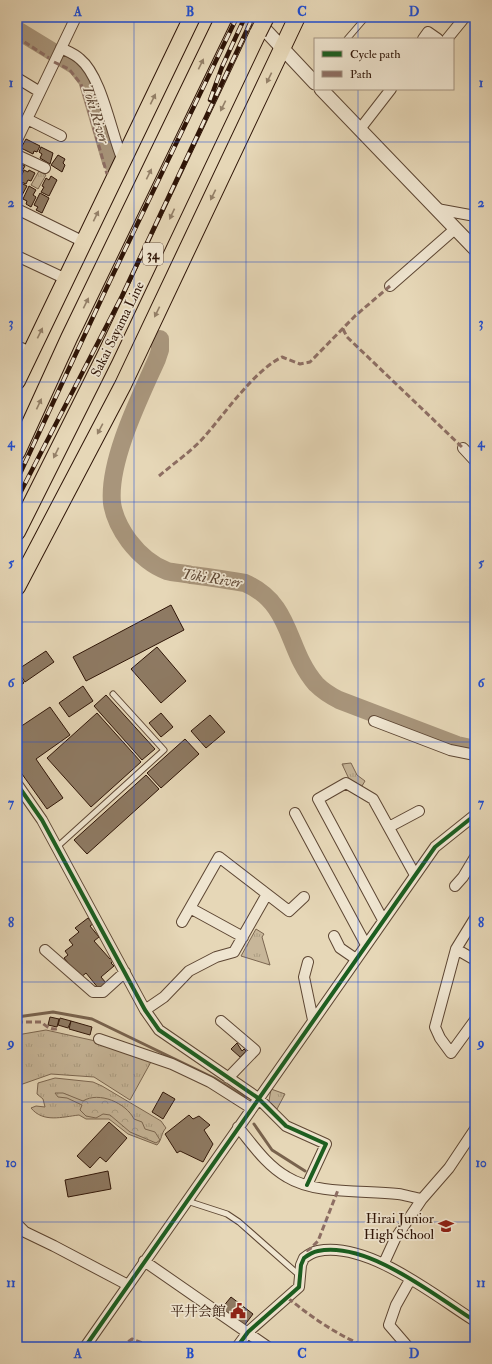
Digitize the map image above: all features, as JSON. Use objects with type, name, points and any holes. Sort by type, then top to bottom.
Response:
[{"type":"main road","points":[[17,381],[24,349],[66,279],[192,17]]},
{"type":"main road","points":[[17,452],[69,338],[224,17]]},
{"type":"main road","name":"Sakai Sayama Line","points":[[17,532],[104,356],[266,17]]},
{"type":"main road","points":[[17,587],[123,385],[297,17]]},
{"type":"street","points":[[17,140],[76,17]]},
{"type":"street","points":[[253,17],[314,82]]},
{"type":"street","points":[[448,38],[458,21]]},
{"type":"street","points":[[424,38],[428,32],[437,38]]},
{"type":"street","points":[[59,53],[80,58],[92,72],[97,83],[113,138],[123,161]]},
{"type":"street","points":[[17,78],[40,92]]},
{"type":"street","points":[[322,90],[475,249]]},
{"type":"street","points":[[360,129],[390,90]]},
{"type":"street","points":[[28,119],[61,136]]},
{"type":"street","points":[[17,155],[45,168]]},
{"type":"street","points":[[17,209],[84,242]]},
{"type":"street","points":[[437,209],[475,216]]},
{"type":"street","points":[[390,286],[456,229]]},
{"type":"street","points":[[17,256],[66,279]]},
{"type":"street","points":[[463,448],[475,461]]},
{"type":"street","points":[[374,721],[450,750],[475,755]]},
{"type":"street","points":[[383,920],[318,799],[346,783],[372,799],[415,875]]},
{"type":"street","points":[[17,784],[42,820],[124,972],[158,1030],[258,1098],[286,1126],[326,1144],[307,1185]]},
{"type":"street","points":[[389,827],[419,811]]},
{"type":"street","points":[[295,813],[366,945]]},
{"type":"street","points":[[85,1347],[435,847],[475,815]]},
{"type":"street","points":[[182,922],[219,857],[289,911],[304,897]]},
{"type":"street","points":[[455,886],[464,877],[475,857]]},
{"type":"street","points":[[145,1010],[164,997],[189,971],[216,958],[234,952],[267,894]]},
{"type":"street","points":[[190,908],[243,937]]},
{"type":"street","points":[[475,918],[456,949],[435,1027],[440,1038],[451,1053],[475,1020]]},
{"type":"street","points":[[334,936],[340,948],[356,959]]},
{"type":"street","points":[[456,949],[475,960]]},
{"type":"street","points":[[45,950],[93,992],[103,992],[124,972]]},
{"type":"street","points":[[308,962],[304,976],[313,1020]]},
{"type":"street","points":[[221,1021],[255,1050],[228,1078]]},
{"type":"street","points":[[99,1039],[178,1067],[210,1082],[251,1108]]},
{"type":"street","points":[[238,1127],[262,1158],[287,1178],[307,1185],[350,1192],[398,1194],[422,1200]]},
{"type":"street","points":[[384,1263],[396,1239],[422,1200],[449,1168],[475,1130]]},
{"type":"street","points":[[17,1224],[25,1232],[128,1285]]},
{"type":"street","points":[[237,1347],[248,1332],[299,1287],[304,1258],[316,1251],[327,1250],[353,1253],[384,1263],[475,1321]]},
{"type":"street","points":[[144,1261],[268,1347]]},
{"type":"street","points":[[408,1347],[389,1325],[396,1305],[410,1280]]},
{"type":"lane","points":[[348,38],[366,17]]},
{"type":"lane","points":[[57,847],[164,750],[113,694]]},
{"type":"lane","points":[[186,1201],[227,1214],[240,1222],[300,1276]]},
{"type":"green space","points":[[39,171],[46,175],[38,189],[31,185]]},
{"type":"green space","points":[[351,763],[357,775],[365,781],[362,786],[349,779],[342,764]]},
{"type":"green space","points":[[256,929],[264,934],[262,937],[270,965],[241,956]]},
{"type":"green space","points":[[46,1030],[100,1042],[152,1060],[130,1100],[94,1077],[51,1074],[17,1086],[17,1035]]},
{"type":"green space","points":[[55,1078],[93,1082],[161,1121],[166,1128],[159,1143],[157,1145],[128,1134],[109,1119],[86,1119],[79,1115],[53,1118],[41,1116],[36,1113],[31,1108],[36,1106],[45,1107],[43,1099],[37,1094],[38,1083]]},
{"type":"green space","points":[[271,1089],[285,1094],[277,1109],[269,1101]]},
{"type":"green space","points":[[55,1093],[63,1093],[83,1101],[89,1098],[97,1097],[112,1100],[125,1108],[134,1119],[142,1122],[145,1129],[155,1132],[160,1140],[156,1143],[130,1132],[110,1115],[103,1114],[96,1118],[86,1116],[80,1110],[82,1105],[67,1098],[58,1097]]},
{"type":"building","points":[[26,139],[40,146],[37,152],[34,151],[33,154],[21,148]]},
{"type":"building","points":[[41,147],[53,153],[50,164],[40,158],[42,154],[39,152]]},
{"type":"building","points":[[58,155],[65,159],[63,163],[65,165],[62,172],[51,165]]},
{"type":"building","points":[[17,162],[25,166],[17,180]]},
{"type":"building","points":[[24,170],[28,172],[29,170],[35,173],[31,181],[28,180],[26,184],[19,181]]},
{"type":"building","points":[[51,176],[57,180],[49,196],[41,192],[46,178],[49,180]]},
{"type":"building","points":[[17,181],[27,186],[20,199],[17,198]]},
{"type":"building","points":[[29,186],[36,190],[33,195],[36,197],[31,207],[26,204],[27,201],[23,199]]},
{"type":"building","points":[[40,193],[49,198],[42,213],[36,210],[38,207],[34,205]]},
{"type":"building","points":[[171,605],[184,630],[86,681],[73,657]]},
{"type":"building","points":[[157,647],[186,681],[161,703],[131,669]]},
{"type":"building","points":[[46,651],[54,662],[25,682],[17,670]]},
{"type":"building","points":[[17,673],[24,683],[17,687]]},
{"type":"building","points":[[83,686],[93,701],[69,717],[59,703]]},
{"type":"building","points":[[106,695],[155,749],[142,760],[94,706]]},
{"type":"building","points":[[50,707],[70,735],[36,759],[63,798],[47,809],[17,767],[17,729]]},
{"type":"building","points":[[97,713],[141,762],[91,807],[47,758]]},
{"type":"building","points":[[161,713],[173,727],[161,737],[149,723]]},
{"type":"building","points":[[210,715],[225,732],[206,748],[191,731]]},
{"type":"building","points":[[185,739],[199,754],[161,788],[147,773]]},
{"type":"building","points":[[146,775],[159,789],[87,854],[74,840]]},
{"type":"building","points":[[88,918],[93,924],[90,926],[99,937],[94,941],[110,959],[111,958],[113,961],[111,963],[114,966],[101,977],[106,983],[99,989],[86,973],[80,978],[64,958],[68,955],[65,951],[73,945],[69,940],[79,932],[75,928]]},
{"type":"building","points":[[50,1017],[59,1019],[57,1027],[48,1025]]},
{"type":"building","points":[[60,1018],[71,1021],[68,1028],[58,1025]]},
{"type":"building","points":[[71,1021],[92,1027],[90,1035],[69,1029]]},
{"type":"building","points":[[237,1043],[242,1051],[244,1049],[246,1051],[240,1057],[231,1049]]},
{"type":"building","points":[[163,1092],[175,1099],[163,1119],[152,1112]]},
{"type":"building","points":[[189,1115],[193,1119],[199,1116],[210,1125],[204,1130],[213,1144],[203,1162],[180,1151],[177,1153],[165,1134]]},
{"type":"building","points":[[109,1122],[127,1138],[106,1162],[100,1157],[90,1168],[77,1156]]},
{"type":"building","points":[[108,1171],[111,1189],[68,1197],[65,1180]]},
{"type":"building","name":"平井会館","points":[[231,1297],[253,1314],[244,1326],[222,1308]]},
{"type":"waterway","name":"Toki River","points":[[17,30],[76,66],[87,80],[111,162]]},
{"type":"waterway","name":"Toki River","points":[[160,339],[160,350],[157,359],[134,410],[120,449],[112,486],[112,503],[114,513],[129,541],[146,559],[167,571],[245,583],[261,592],[281,615],[306,671],[316,684],[330,695],[339,700],[457,745],[475,749]]},
{"type":"waterway","points":[[17,1017],[53,1012],[92,1019],[214,1078],[246,1098]]},
{"type":"waterway","points":[[254,1124],[272,1150],[305,1171]]},
{"type":"railway","points":[[17,480],[107,287],[237,17]]},
{"type":"railway","points":[[210,100],[222,67],[245,17]]},
{"type":"railway","points":[[17,499],[122,296],[253,17]]},
{"type":"marked path","points":[[17,37],[49,58]]},
{"type":"marked path","points":[[54,62],[69,69],[81,84],[107,174]]},
{"type":"marked path","points":[[159,476],[189,452],[200,441],[261,372],[282,357],[300,364],[310,362],[355,316],[390,286]]},
{"type":"marked path","points":[[343,329],[347,337],[463,448]]},
{"type":"marked path","points":[[17,1022],[41,1022],[52,1029],[59,1028]]},
{"type":"marked path","points":[[307,1252],[318,1241],[338,1190]]},
{"type":"marked path","points":[[288,1298],[326,1326],[366,1347]]},
{"type":"marked path","points":[[121,1347],[132,1339],[153,1347]]},
{"type":"cycle path","points":[[17,784],[42,820],[145,1010],[159,1030],[258,1098],[286,1126],[326,1144],[307,1185]]},
{"type":"cycle path","points":[[85,1347],[435,847],[475,815]]},
{"type":"cycle path","points":[[237,1347],[248,1332],[299,1287],[301,1265],[304,1258],[318,1251],[337,1250],[358,1254],[379,1262],[421,1285],[475,1321]]},
{"type":"place","name":"Hirai Junior High School","points":[[446,1226]]},
{"type":"place","name":"平井会館","points":[[238,1311]]}]
